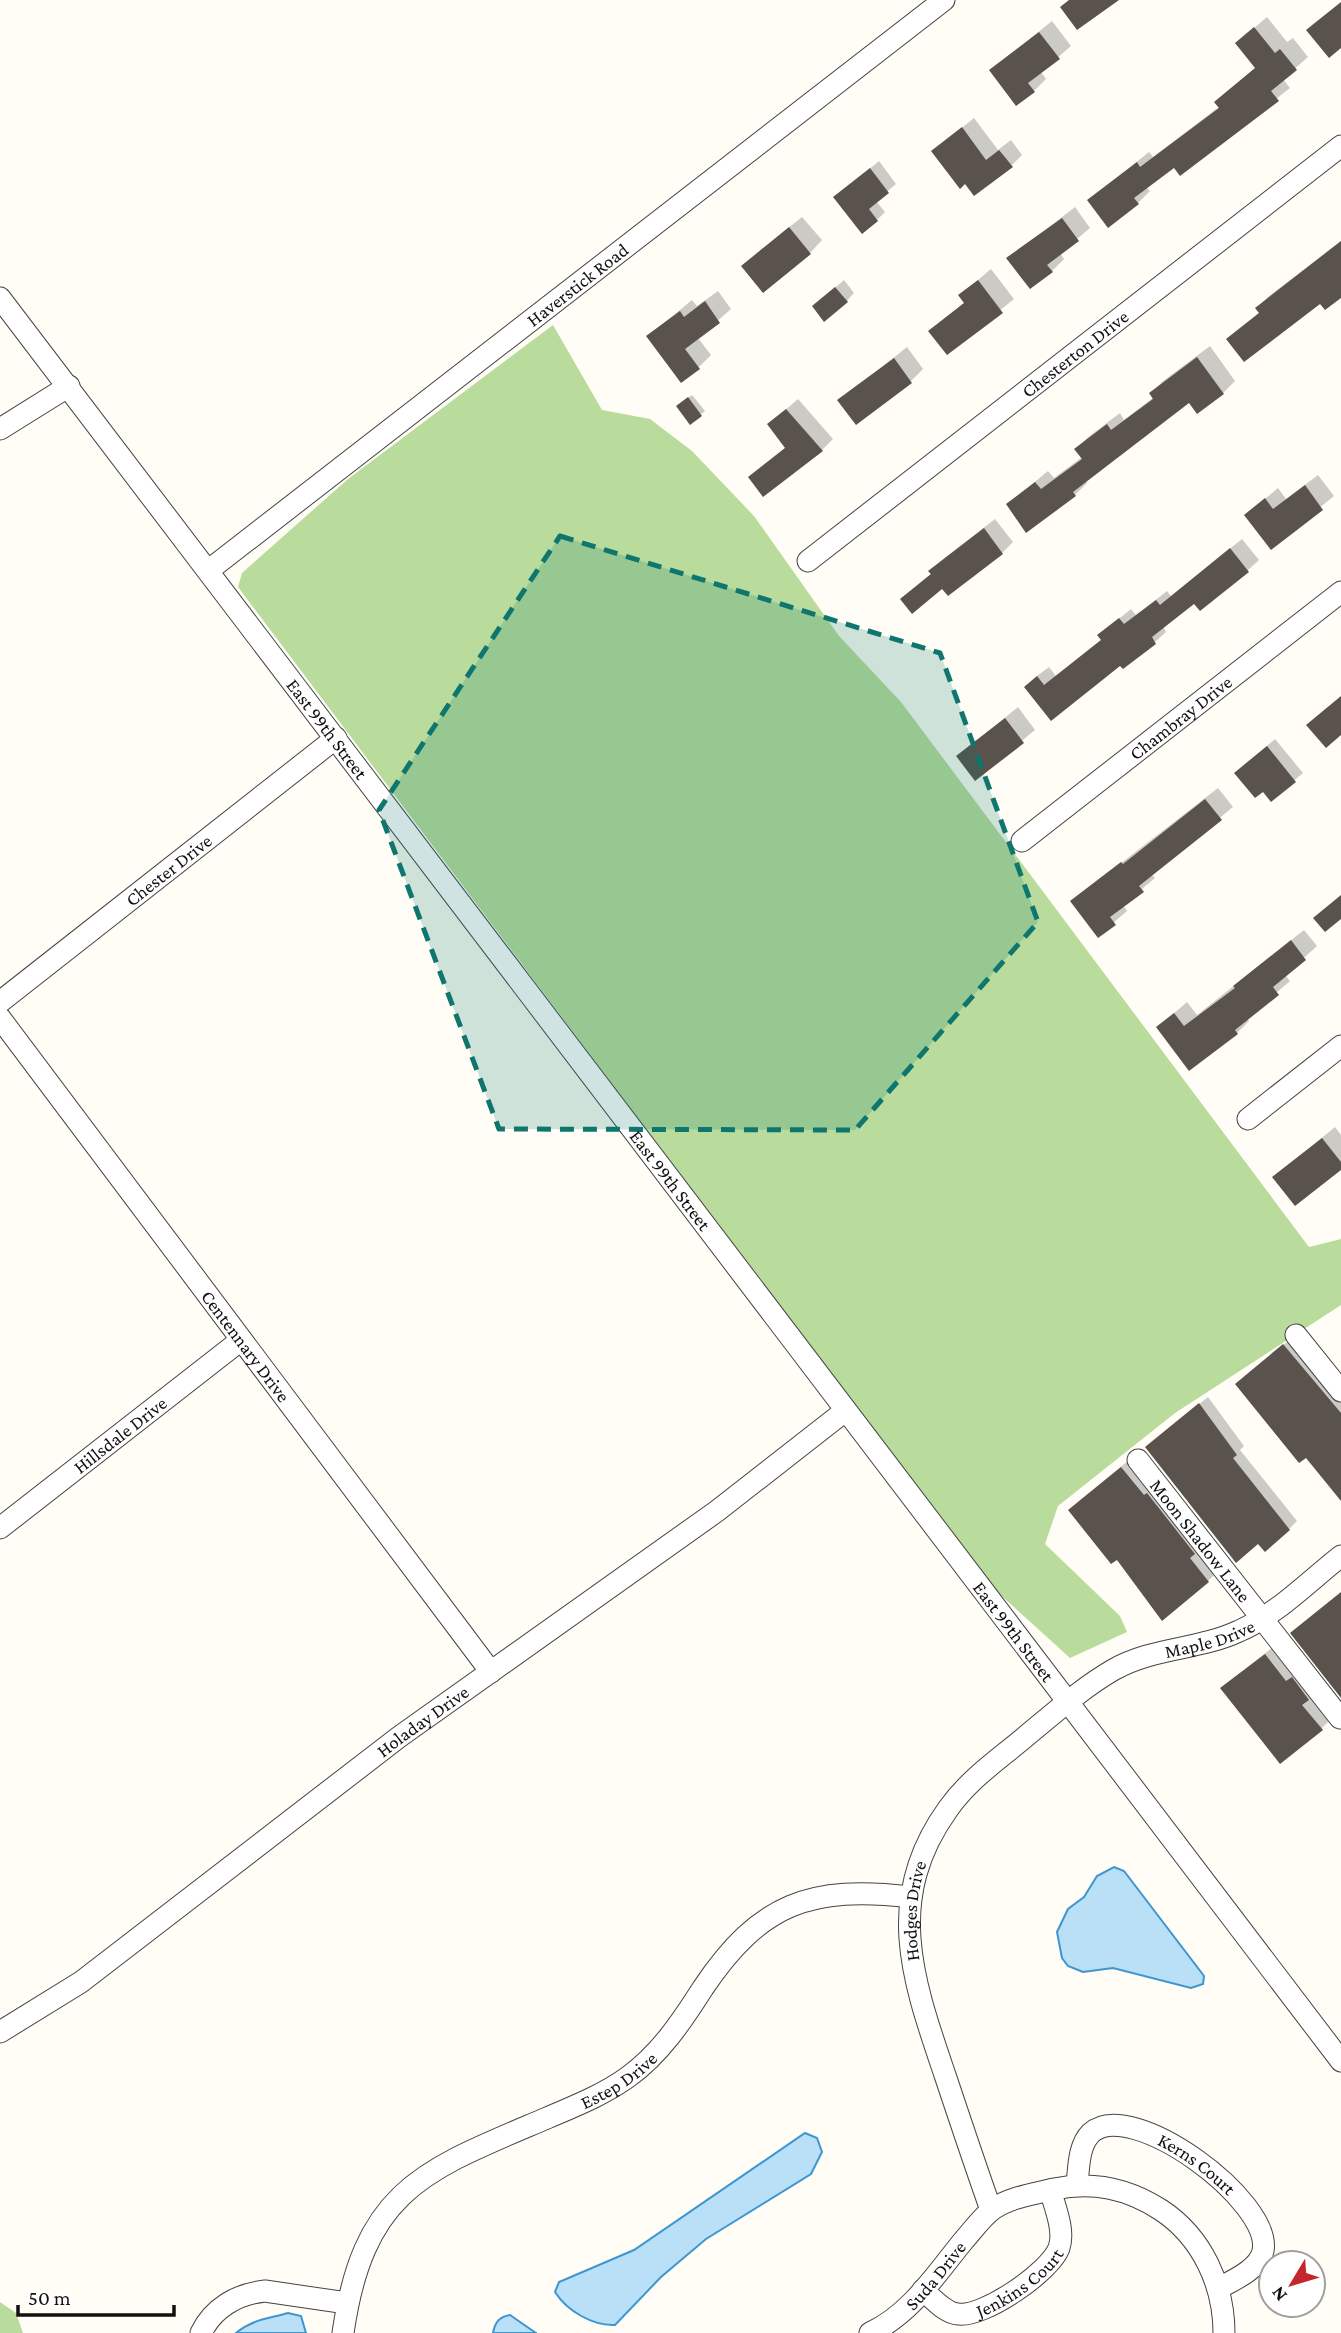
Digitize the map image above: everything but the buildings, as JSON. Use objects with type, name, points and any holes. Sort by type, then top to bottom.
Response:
[{"type":"street","name":"Haverstick Road","points":[[209,570],[944,0]]},
{"type":"street","name":"Chesterton Drive","points":[[808,561],[1341,146]]},
{"type":"street","name":"East 99th Street","points":[[0,298],[1341,2061]]},
{"type":"street","points":[[0,429],[69,386]]},
{"type":"street","name":"Chambray Drive","points":[[1022,841],[1341,592]]},
{"type":"street","name":"Chester Drive","points":[[0,1002],[336,738]]},
{"type":"street","name":"Centennary Drive","points":[[0,1018],[491,1672]]},
{"type":"street","points":[[1248,1119],[1341,1046]]},
{"type":"street","points":[[1296,1335],[1341,1391]]},
{"type":"street","name":"Hillsdale Drive","points":[[0,1528],[241,1340]]},
{"type":"street","name":"Holaday Drive","points":[[0,2032],[81,1982],[399,1737],[717,1510],[845,1411]]},
{"type":"street","name":"Moon Shadow Lane","points":[[1138,1460],[1340,1718]]},
{"type":"street","name":"Maple Drive","points":[[1068,1703],[1112,1670],[1146,1654],[1239,1632],[1341,1556]]},
{"type":"street","name":"Hodges Drive","points":[[991,2210],[913,1976],[911,1897],[928,1843],[958,1795],[984,1770],[1068,1703]]},
{"type":"street","name":"Estep Drive","points":[[343,2333],[356,2269],[372,2235],[407,2189],[444,2164],[575,2106],[630,2076],[668,2039],[720,1962],[754,1927],[784,1909],[828,1894],[872,1892],[911,1897]]},
{"type":"street","name":"Kerns Court","points":[[1077,2184],[1080,2154],[1086,2141],[1090,2134],[1106,2126],[1118,2126],[1151,2135],[1189,2154],[1235,2194],[1254,2219],[1264,2240],[1263,2251],[1255,2264],[1219,2288]]},
{"type":"street","points":[[991,2210],[1016,2198],[1077,2184],[1129,2193],[1166,2214],[1200,2249],[1219,2288],[1224,2333]]},
{"type":"street","name":"Jenkins Court","points":[[923,2290],[953,2313],[970,2314],[1034,2278],[1053,2260],[1060,2242],[1050,2190]]},
{"type":"street","name":"Suda Drive","points":[[870,2333],[900,2315],[991,2210]]},
{"type":"street","points":[[201,2333],[220,2308],[253,2292],[347,2303]]},
{"type":"highlighted area","points":[[560,536],[940,653],[1038,922],[855,1130],[499,1129],[379,810]]},
{"type":"green space","points":[[553,325],[602,410],[650,419],[692,451],[754,516],[839,636],[901,702],[1309,1247],[1341,1239],[1341,1305],[1175,1413],[1058,1506],[1045,1544],[1120,1616],[1127,1632],[1070,1658],[993,1588],[957,1542],[238,587],[242,573],[348,479]]},
{"type":"green space","points":[[0,2302],[16,2313],[23,2333],[0,2333]]},
{"type":"water","points":[[1114,1867],[1124,1871],[1204,1976],[1203,1984],[1191,1988],[1113,1968],[1083,1972],[1068,1966],[1062,1958],[1057,1932],[1068,1909],[1084,1897],[1097,1876]]},
{"type":"water","points":[[805,2133],[817,2138],[822,2152],[811,2174],[706,2239],[661,2277],[615,2325],[598,2323],[581,2316],[555,2292],[559,2282],[634,2250]]},
{"type":"water","points":[[288,2313],[301,2316],[306,2333],[236,2333],[255,2322]]},
{"type":"water","points":[[510,2315],[536,2333],[493,2333],[498,2321]]}]
